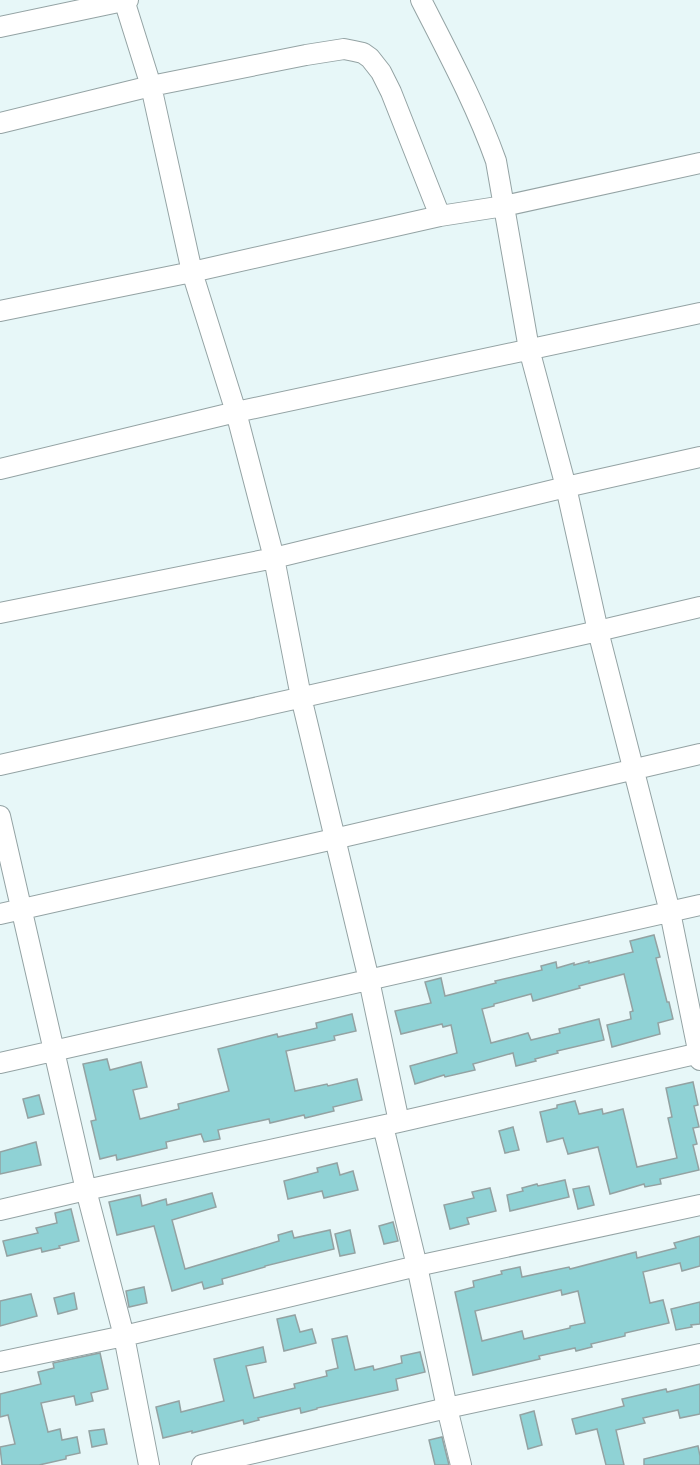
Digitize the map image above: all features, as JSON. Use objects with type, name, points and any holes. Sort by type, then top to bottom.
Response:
[{"type":"street","points":[[0,27],[126,0],[151,86],[192,272],[236,411],[274,558],[301,697],[369,980],[391,1124],[417,1266],[461,1465]]},
{"type":"street","points":[[0,1210],[700,1056],[670,912],[598,632],[566,487],[529,349],[496,161],[466,88],[421,0]]},
{"type":"street","points":[[0,123],[151,86],[344,49],[363,53],[381,72],[391,92],[440,216]]},
{"type":"street","points":[[0,311],[192,272],[440,216],[504,206],[700,163]]},
{"type":"street","points":[[0,469],[236,411],[700,313]]},
{"type":"street","points":[[0,613],[274,558],[700,457]]},
{"type":"street","points":[[0,765],[598,632],[700,607]]},
{"type":"street","points":[[0,914],[700,754]]},
{"type":"street","points":[[0,816],[53,1052],[124,1336],[148,1465]]},
{"type":"street","points":[[0,1063],[700,905]]},
{"type":"street","points":[[0,1362],[124,1336],[417,1266],[700,1205]]},
{"type":"street","points":[[202,1465],[447,1407],[700,1354]]},
{"type":"building","points":[[654,935],[660,957],[656,958],[673,1019],[658,1023],[660,1034],[612,1047],[607,1025],[631,1019],[630,1012],[633,1011],[624,974],[533,1001],[531,994],[482,1009],[491,1043],[528,1033],[531,1040],[560,1033],[559,1029],[599,1019],[604,1040],[557,1051],[558,1053],[516,1066],[513,1053],[473,1064],[475,1070],[445,1077],[444,1075],[415,1084],[410,1066],[457,1053],[451,1025],[443,1027],[442,1024],[401,1034],[395,1011],[431,1003],[425,982],[441,978],[445,996],[542,970],[541,966],[556,962],[557,968],[633,952],[630,941]]},
{"type":"building","points":[[352,1014],[356,1031],[334,1036],[335,1040],[286,1051],[295,1091],[357,1079],[362,1100],[333,1107],[334,1111],[305,1118],[304,1115],[270,1123],[269,1119],[218,1130],[220,1139],[204,1142],[201,1134],[166,1142],[167,1148],[117,1160],[116,1155],[100,1159],[91,1121],[96,1120],[83,1064],[107,1059],[110,1070],[141,1062],[147,1087],[133,1090],[140,1119],[179,1109],[178,1104],[229,1091],[218,1049],[277,1034],[278,1037],[317,1028],[316,1023]]},
{"type":"building","points":[[693,1082],[698,1105],[694,1106],[699,1127],[693,1128],[697,1144],[693,1145],[699,1170],[660,1179],[661,1184],[645,1187],[644,1184],[610,1194],[598,1147],[568,1154],[563,1138],[547,1142],[540,1112],[575,1101],[579,1114],[602,1109],[603,1114],[623,1109],[637,1167],[677,1158],[668,1118],[672,1117],[666,1088]]},
{"type":"building","points":[[39,1095],[44,1114],[28,1118],[23,1099]]},
{"type":"building","points":[[513,1127],[519,1150],[505,1153],[499,1131]]},
{"type":"building","points":[[36,1142],[41,1165],[0,1174],[0,1152]]},
{"type":"building","points":[[337,1163],[340,1175],[353,1171],[358,1190],[324,1198],[322,1191],[288,1199],[284,1181],[318,1172],[317,1168]]},
{"type":"building","points":[[565,1180],[569,1197],[510,1211],[507,1195],[537,1184],[538,1186]]},
{"type":"building","points":[[589,1186],[594,1205],[578,1209],[573,1189]]},
{"type":"building","points":[[490,1188],[496,1211],[467,1218],[469,1224],[450,1229],[444,1205],[474,1198],[472,1192]]},
{"type":"building","points":[[212,1193],[216,1207],[172,1220],[185,1269],[279,1241],[278,1235],[292,1231],[294,1238],[330,1230],[334,1249],[222,1279],[223,1284],[204,1289],[202,1282],[172,1291],[154,1226],[117,1235],[109,1202],[140,1195],[142,1206],[166,1199],[167,1205]]},
{"type":"building","points":[[71,1209],[79,1241],[42,1252],[41,1248],[7,1256],[3,1241],[38,1233],[36,1228],[57,1223],[55,1213]]},
{"type":"building","points":[[393,1222],[398,1241],[384,1244],[379,1226]]},
{"type":"building","points":[[350,1230],[355,1253],[340,1256],[335,1234]]},
{"type":"building","points":[[700,1236],[700,1266],[682,1271],[680,1263],[643,1272],[650,1303],[663,1300],[669,1323],[625,1333],[625,1336],[591,1344],[592,1347],[576,1351],[575,1348],[539,1356],[540,1359],[473,1375],[455,1292],[474,1287],[473,1281],[502,1274],[501,1271],[520,1267],[522,1277],[569,1267],[570,1269],[636,1252],[637,1258],[676,1248],[674,1243]],"holes":[[[561,1290],[562,1295],[578,1291],[585,1323],[524,1339],[522,1331],[482,1341],[475,1311]]]},
{"type":"building","points":[[144,1287],[147,1303],[129,1307],[126,1291]]},
{"type":"building","points":[[74,1293],[77,1309],[58,1314],[54,1298]]},
{"type":"building","points":[[31,1294],[37,1316],[0,1326],[0,1301]]},
{"type":"building","points":[[700,1302],[700,1324],[676,1330],[671,1309]]},
{"type":"building","points":[[295,1315],[300,1332],[312,1329],[316,1343],[284,1351],[277,1319]]},
{"type":"building","points":[[347,1336],[355,1370],[373,1366],[374,1370],[402,1363],[401,1356],[420,1352],[425,1372],[396,1379],[398,1390],[301,1413],[300,1408],[258,1418],[259,1420],[244,1424],[243,1420],[163,1438],[156,1407],[179,1401],[181,1412],[224,1401],[214,1359],[263,1347],[266,1362],[246,1366],[254,1398],[295,1388],[294,1384],[327,1376],[326,1371],[338,1368],[332,1339]]},
{"type":"building","points":[[100,1353],[108,1389],[91,1393],[93,1401],[76,1405],[74,1396],[41,1403],[48,1432],[60,1429],[62,1440],[77,1437],[80,1453],[66,1456],[66,1459],[39,1465],[2,1465],[0,1447],[15,1444],[8,1415],[0,1417],[0,1394],[41,1384],[38,1372],[54,1368],[53,1363]]},
{"type":"building","points":[[700,1384],[700,1414],[680,1418],[678,1410],[643,1418],[645,1423],[616,1430],[624,1465],[606,1465],[597,1429],[576,1434],[572,1419],[624,1406],[622,1399]]},
{"type":"building","points":[[534,1411],[542,1445],[528,1449],[520,1415]]},
{"type":"building","points":[[104,1429],[107,1444],[92,1447],[89,1431]]},
{"type":"building","points":[[442,1437],[449,1465],[435,1465],[429,1440]]},
{"type":"building","points":[[698,1446],[700,1465],[644,1465],[644,1459]]}]
